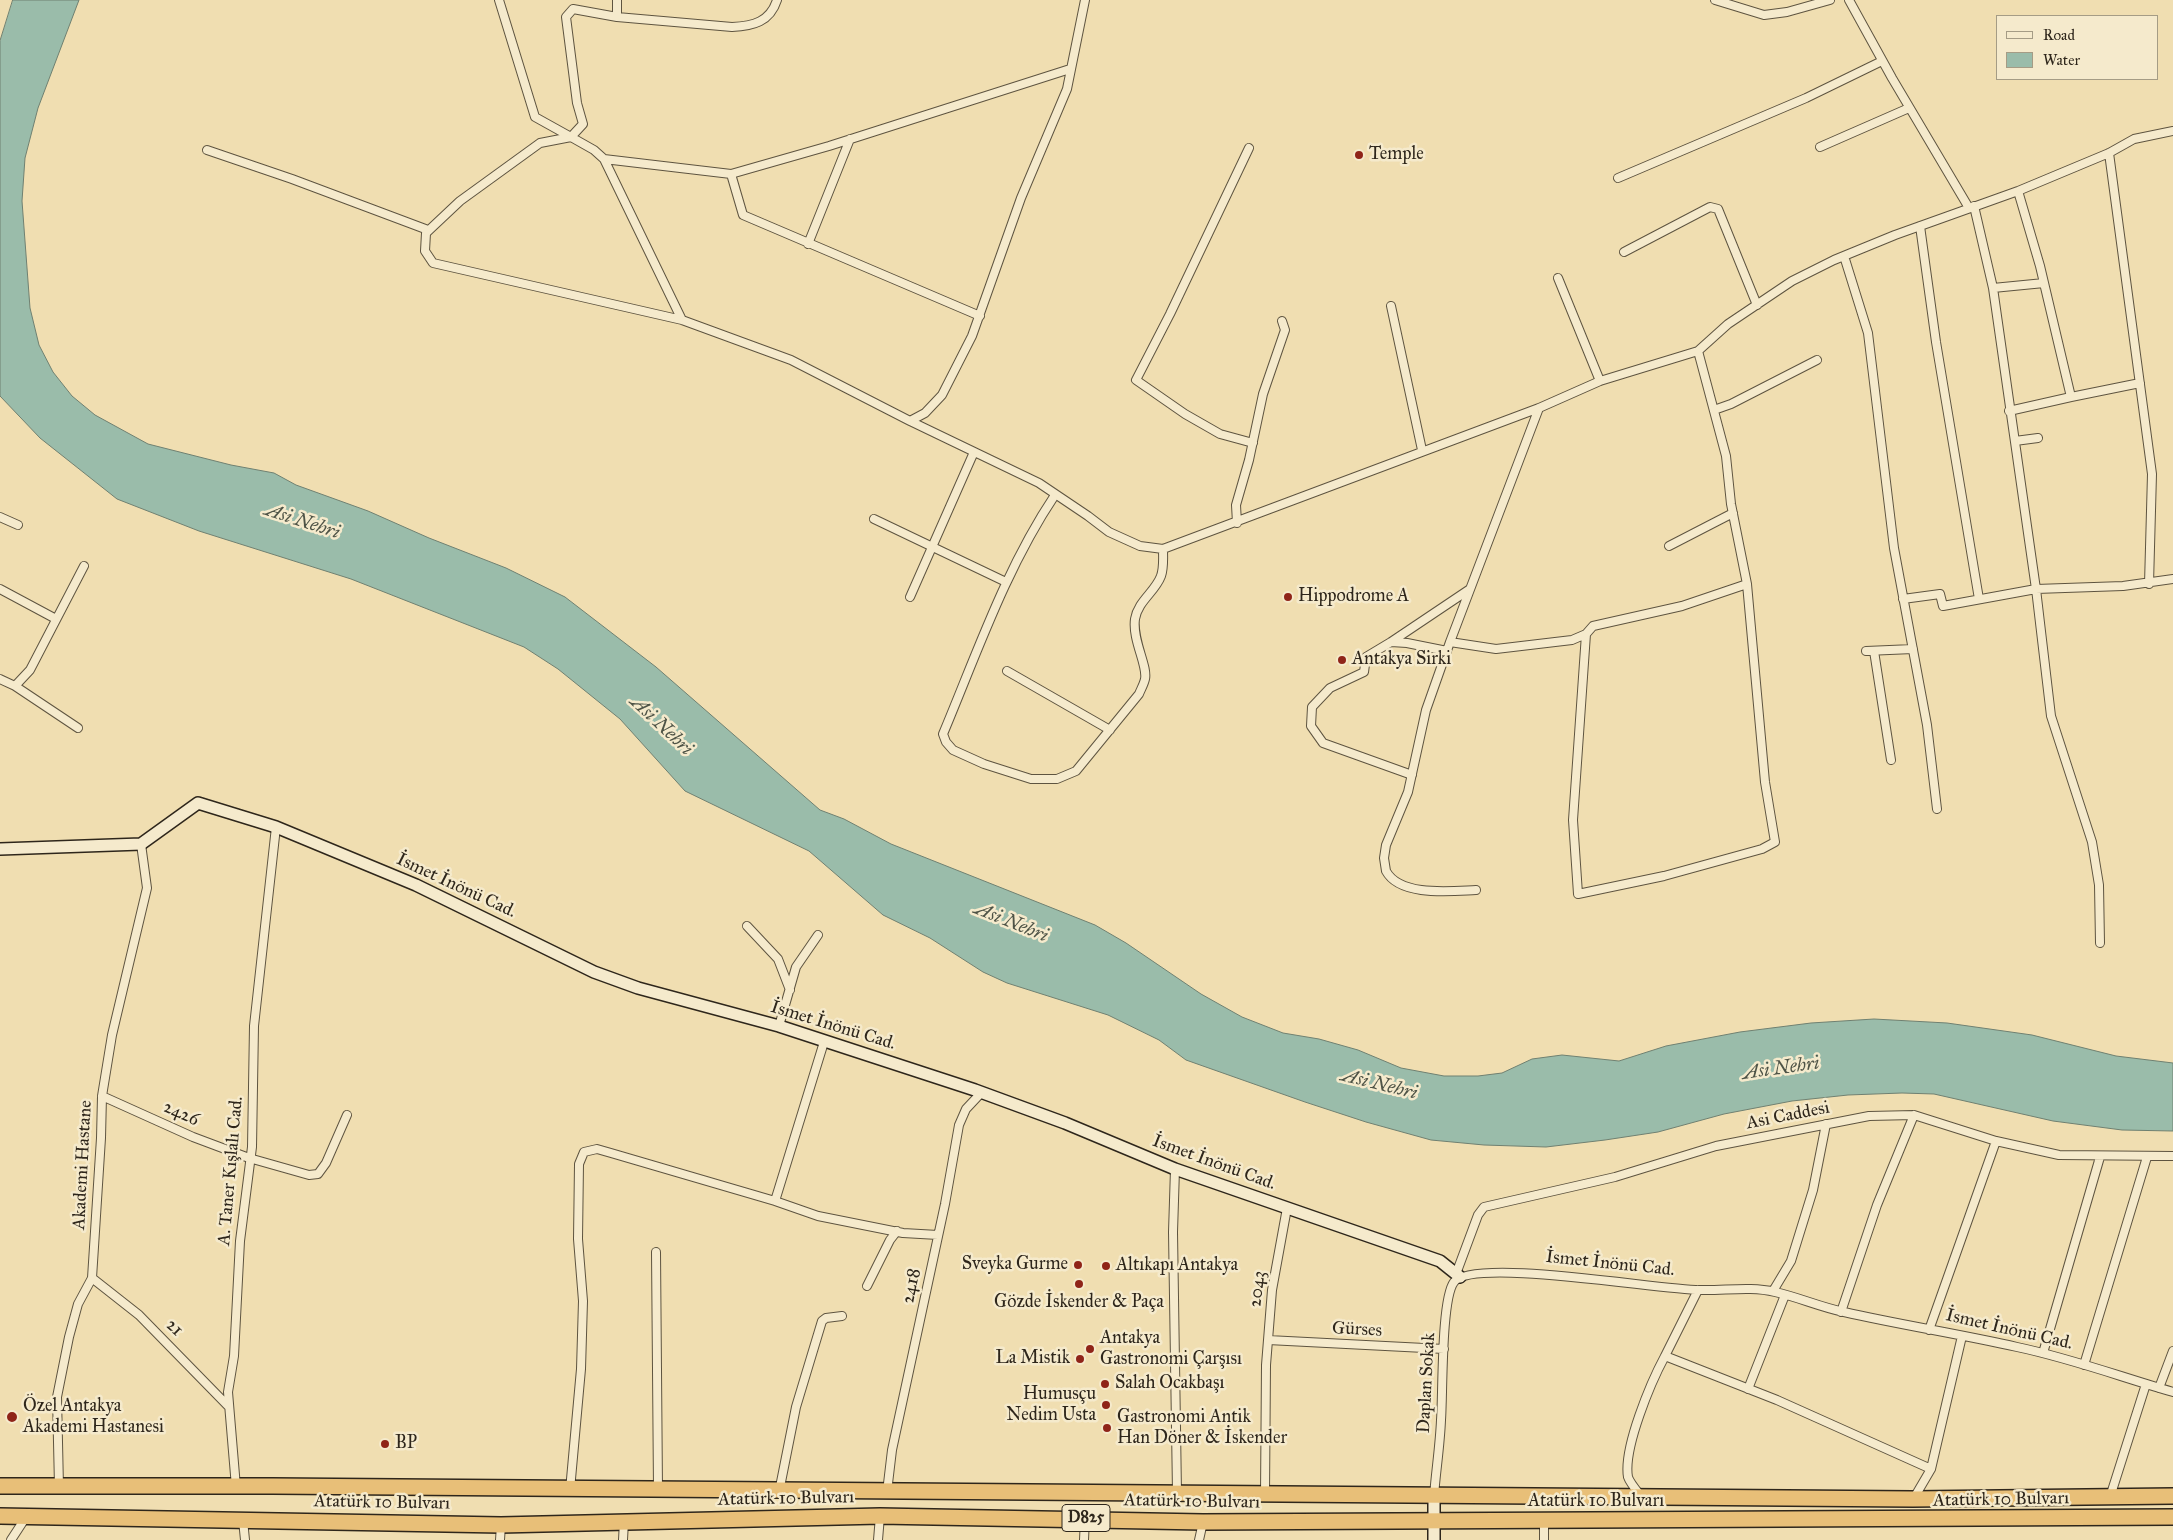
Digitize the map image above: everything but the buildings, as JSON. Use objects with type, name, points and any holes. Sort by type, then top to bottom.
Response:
[{"type":"highway","name":"Atatürk 10 Bulvarı","points":[[0,1486],[59,1488],[658,1489],[779,1492],[1913,1499],[2173,1496]]},
{"type":"highway","name":"Atatürk 10 Bulvarı","points":[[0,1516],[243,1520],[501,1532],[624,1520],[880,1516],[1085,1518],[1203,1522],[2173,1517]]},
{"type":"street","points":[[499,0],[535,117],[594,150],[604,159],[682,320]]},
{"type":"street","points":[[617,0],[617,17]]},
{"type":"street","points":[[778,0],[765,20],[750,26],[732,27],[617,17],[573,10],[566,17],[577,103],[583,124],[571,137],[540,143],[460,201],[428,230],[424,248],[426,254],[433,263],[682,320],[791,360],[910,422],[1039,483],[1109,532],[1140,546],[1163,549],[1237,523],[1422,450],[1539,408],[1600,381],[1698,351],[1728,324],[1792,281],[1844,256],[1920,226],[2018,191],[2109,153],[2134,139],[2173,131]]},
{"type":"street","points":[[910,422],[925,413],[942,395],[972,336],[1021,198],[1067,89],[1086,0]]},
{"type":"street","points":[[1715,0],[1764,15],[1786,12],[1830,0]]},
{"type":"street","points":[[1849,0],[1909,108],[1971,207],[1993,288],[2036,589],[2051,716],[2092,842],[2099,885],[2100,943]]},
{"type":"street","points":[[1618,178],[1806,98],[1882,61]]},
{"type":"street","points":[[604,159],[732,174],[850,139],[1070,69]]},
{"type":"street","points":[[1820,147],[1909,108]]},
{"type":"street","points":[[808,244],[850,139]]},
{"type":"street","points":[[1249,148],[1136,380],[1185,414],[1220,434],[1253,443]]},
{"type":"street","points":[[207,150],[292,179],[428,230]]},
{"type":"street","points":[[2109,153],[2152,474],[2149,584]]},
{"type":"street","points":[[732,174],[743,215],[980,316]]},
{"type":"street","points":[[2018,191],[2044,283],[2071,397]]},
{"type":"street","points":[[1624,252],[1710,207],[1718,209],[1757,305]]},
{"type":"street","points":[[1920,226],[1936,342],[1979,599]]},
{"type":"street","points":[[1844,256],[1868,333],[1894,548],[1927,725],[1937,809]]},
{"type":"street","points":[[1558,278],[1600,381]]},
{"type":"street","points":[[1993,288],[2044,283]]},
{"type":"street","points":[[1391,306],[1422,450]]},
{"type":"street","points":[[1237,523],[1236,505],[1253,443],[1263,394],[1285,330],[1282,322]]},
{"type":"street","points":[[1586,634],[1573,820],[1578,894],[1612,889],[1664,876],[1762,848],[1775,842],[1765,782],[1747,584],[1733,514],[1726,456],[1698,351]]},
{"type":"street","points":[[1714,410],[1731,404],[1817,360]]},
{"type":"street","points":[[2010,410],[2140,383]]},
{"type":"street","points":[[1476,890],[1426,891],[1398,883],[1386,872],[1384,858],[1386,845],[1403,808],[1426,710],[1539,408]]},
{"type":"street","points":[[2015,441],[2038,438]]},
{"type":"street","points":[[910,598],[974,452]]},
{"type":"street","points":[[1055,495],[1038,520],[1006,582],[943,734],[946,742],[953,750],[984,764],[1031,779],[1047,780],[1067,776],[1076,771],[1139,694],[1146,679],[1134,628],[1141,604],[1160,578],[1164,566],[1163,549]]},
{"type":"street","points":[[1669,546],[1733,514]]},
{"type":"street","points":[[0,517],[18,525]]},
{"type":"street","points":[[874,519],[1006,582]]},
{"type":"street","points":[[15,686],[30,670],[84,566]]},
{"type":"street","points":[[1903,599],[1940,594],[1943,606],[2036,589],[2149,584],[2173,579]]},
{"type":"street","points":[[1450,642],[1496,649],[1572,640],[1586,634],[1593,626],[1682,606],[1747,584]]},
{"type":"street","points":[[0,589],[56,619]]},
{"type":"street","points":[[1412,775],[1323,743],[1311,726],[1312,707],[1330,688],[1364,672],[1366,657],[1470,589]]},
{"type":"street","points":[[1391,642],[1407,643],[1447,651]]},
{"type":"street","points":[[1891,760],[1870,651],[1913,649]]},
{"type":"street","points":[[1007,671],[1110,730]]},
{"type":"street","points":[[0,679],[15,686],[78,728]]},
{"type":"street","name":"İsmet İnönü Cad.","points":[[141,844],[198,803],[276,827],[416,885],[594,972],[638,988],[779,1026],[981,1093],[1065,1123],[1175,1169],[1440,1261],[1458,1275],[1472,1273],[1517,1273],[1698,1290],[1734,1288],[1773,1291],[1841,1312],[2044,1354],[2173,1392]]},
{"type":"street","name":"A. Taner Kışlalı Cad.","points":[[236,1487],[228,1392],[234,1356],[240,1250],[249,1158],[252,1147],[254,1026],[276,827]]},
{"type":"street","points":[[0,849],[141,844]]},
{"type":"street","name":"Akademi Hastane","points":[[59,1488],[57,1397],[69,1337],[78,1304],[92,1278],[102,1096],[112,1035],[147,888],[141,844]]},
{"type":"street","points":[[747,926],[778,959],[790,990]]},
{"type":"street","points":[[779,1026],[796,967],[818,935]]},
{"type":"street","points":[[774,1201],[824,1042]]},
{"type":"street","name":"2418","points":[[887,1492],[892,1450],[938,1235],[959,1125],[966,1109],[981,1093]]},
{"type":"street","name":"2426","points":[[102,1096],[249,1158],[309,1175],[318,1174],[326,1163],[347,1115]]},
{"type":"street","points":[[1841,1312],[1877,1205],[1914,1115]]},
{"type":"street","name":"Asi Caddesi","points":[[1458,1275],[1478,1215],[1484,1207],[1615,1177],[1716,1146],[1869,1116],[1914,1115],[1996,1141],[2059,1155],[2173,1156]]},
{"type":"street","points":[[1773,1291],[1791,1261],[1814,1190],[1826,1124]]},
{"type":"street","points":[[1929,1330],[1996,1141]]},
{"type":"street","points":[[570,1490],[581,1369],[583,1301],[578,1239],[579,1164],[584,1152],[597,1149],[774,1201],[818,1216],[897,1231],[938,1235]]},
{"type":"street","points":[[2044,1354],[2100,1156]]},
{"type":"street","points":[[2084,1365],[2147,1157]]},
{"type":"street","points":[[1175,1169],[1173,1232],[1176,1493]]},
{"type":"street","name":"2043","points":[[1265,1494],[1268,1340],[1272,1290],[1287,1208]]},
{"type":"street","points":[[866,1286],[890,1240],[897,1231]]},
{"type":"street","points":[[656,1252],[658,1489]]},
{"type":"street","name":"Daplan Sokak","points":[[1434,1496],[1442,1419],[1444,1349],[1450,1290],[1458,1275]]},
{"type":"street","name":"21","points":[[92,1278],[139,1315],[229,1407]]},
{"type":"street","points":[[1641,1496],[1628,1478],[1629,1451],[1656,1373],[1698,1290]]},
{"type":"street","points":[[1748,1388],[1785,1295]]},
{"type":"street","points":[[779,1492],[796,1407],[822,1321],[826,1318],[842,1316]]},
{"type":"street","points":[[1913,1499],[1932,1469],[1962,1336]]},
{"type":"street","name":"Gürses","points":[[1268,1340],[1444,1349]]},
{"type":"street","points":[[2159,1388],[2173,1352]]},
{"type":"street","points":[[1665,1356],[1748,1388],[1932,1469]]},
{"type":"street","points":[[2110,1497],[2146,1384]]},
{"type":"street","points":[[1434,1496],[1436,1521],[1434,1540]]},
{"type":"street","points":[[878,1540],[880,1516]]},
{"type":"street","points":[[11,1540],[26,1517]]},
{"type":"street","points":[[1084,1540],[1085,1518]]},
{"type":"street","points":[[243,1520],[245,1540]]},
{"type":"street","points":[[623,1540],[624,1520]]},
{"type":"street","points":[[1544,1520],[1544,1540]]},
{"type":"street","points":[[1199,1540],[1203,1522]]},
{"type":"water","name":"Asi Nehri","points":[[13,0],[79,0],[38,108],[25,158],[22,201],[30,308],[39,345],[53,372],[72,396],[95,415],[148,444],[231,465],[274,473],[296,485],[368,511],[429,538],[506,568],[565,597],[656,667],[820,810],[844,819],[891,844],[1095,925],[1126,943],[1201,994],[1242,1017],[1283,1033],[1319,1039],[1358,1050],[1401,1068],[1444,1076],[1478,1076],[1502,1073],[1532,1059],[1562,1055],[1619,1061],[1666,1046],[1740,1032],[1811,1023],[1874,1019],[1947,1023],[2032,1035],[2116,1056],[2173,1063],[2173,1131],[2122,1130],[2053,1121],[1934,1094],[1902,1093],[1848,1095],[1792,1101],[1724,1114],[1658,1132],[1546,1147],[1484,1145],[1431,1140],[1366,1122],[1186,1060],[1159,1040],[1108,1015],[1007,983],[983,972],[930,938],[883,915],[809,851],[685,791],[620,719],[558,669],[524,647],[351,579],[199,531],[117,499],[40,438],[0,396],[0,41]]},
{"type":"place","name":"Temple","points":[[1359,155]]},
{"type":"place","name":"Hippodrome A","points":[[1288,597]]},
{"type":"place","name":"Antakya Sirki","points":[[1342,660]]},
{"type":"place","name":"Sveyka Gurme","points":[[1078,1265]]},
{"type":"place","name":"Altıkapı Antakya","points":[[1106,1266]]},
{"type":"place","name":"Gözde İskender & Paça","points":[[1079,1284]]},
{"type":"place","name":"Antakya Gastronomi Çarşısı","points":[[1090,1349]]},
{"type":"place","name":"La Mistik","points":[[1080,1359]]},
{"type":"place","name":"Salah Ocakbaşı","points":[[1105,1384]]},
{"type":"place","name":"Humusçu Nedim Usta","points":[[1106,1405]]},
{"type":"place","name":"Özel Antakya Akademi Hastanesi","points":[[12,1417]]},
{"type":"place","name":"Gastronomi Antik Han Döner & İskender","points":[[1107,1428]]},
{"type":"place","name":"BP","points":[[385,1444]]}]
